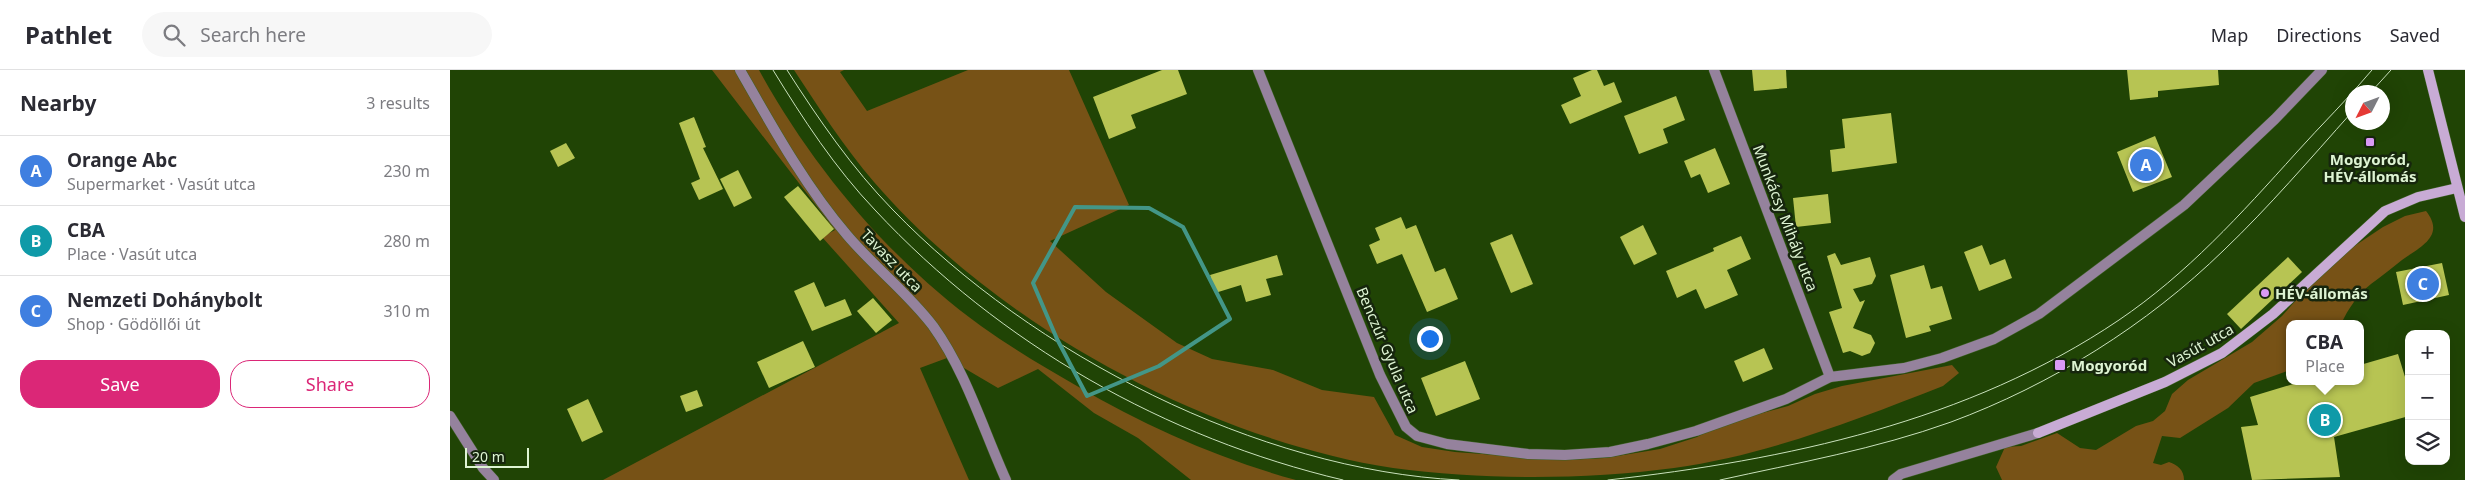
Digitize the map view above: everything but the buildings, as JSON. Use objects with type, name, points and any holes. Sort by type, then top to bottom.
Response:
[{"type":"street","name":"Tavasz utca","points":[[740,70],[772,126],[846,233],[874,265],[911,300],[933,326],[958,367],[1006,480]]},
{"type":"street","name":"Benczúr Gyula utca","points":[[1258,70],[1380,375],[1406,427],[1418,436],[1447,444],[1506,453],[1565,455],[1610,452],[1696,431],[1786,399],[1830,378]]},
{"type":"street","name":"Munkácsy Mihály utca","points":[[1714,70],[1830,378]]},
{"type":"street","points":[[1830,378],[1904,368],[1942,358],[1994,338],[2039,314],[2184,204],[2276,118],[2322,70]]},
{"type":"street","points":[[2428,70],[2465,217]]},
{"type":"street","name":"Vasút utca","points":[[1893,480],[1901,474],[2038,433],[2165,382],[2222,353],[2273,314],[2385,211],[2418,197],[2457,188]]},
{"type":"street","points":[[450,416],[483,468],[494,480]]},
{"type":"highlighted area","points":[[1075,207],[1149,208],[1183,227],[1230,319],[1159,366],[1087,396],[1057,339],[1033,283]]},
{"type":"shaded area","points":[[712,70],[759,70],[804,142],[856,210],[916,272],[981,326],[1016,350],[1129,415],[1211,452],[1296,480],[1191,480],[1138,438],[1094,413],[1038,369],[998,388],[947,358],[920,368],[969,480],[603,480],[899,323],[822,237],[835,230]]},
{"type":"shaded area","points":[[794,70],[844,70],[840,72],[867,111],[968,70],[1069,70],[1129,205],[1050,241],[1106,292],[1177,343],[1212,359],[1273,370],[1322,390],[1374,397],[1395,435],[1422,447],[1455,452],[1562,460],[1605,458],[1660,449],[1697,437],[1721,424],[1788,406],[1815,394],[1842,386],[1952,365],[1959,373],[1943,386],[1811,435],[1743,454],[1674,468],[1605,475],[1534,477],[1462,475],[1393,468],[1322,453],[1250,431],[1179,402],[1110,368],[1043,328],[981,283],[924,234],[863,169],[822,113]]},
{"type":"shaded area","points":[[2426,211],[2433,227],[2432,234],[2423,245],[2366,288],[2354,302],[2343,320],[2286,320],[2286,371],[2254,383],[2228,408],[2180,438],[2162,436],[2153,463],[2161,465],[2169,462],[2175,465],[2182,471],[2184,480],[2002,480],[1996,467],[2005,447],[2021,446],[2057,433],[2080,448],[2096,450],[2136,426],[2153,421],[2165,411],[2172,394],[2188,380],[2252,342],[2282,316],[2320,273],[2341,255],[2383,227],[2405,216]]},
{"type":"tram line","points":[[773,70],[820,143],[875,210],[924,258],[976,303],[1031,343],[1089,379],[1150,411],[1212,439],[1277,462],[1343,480]]},
{"type":"tram line","points":[[787,70],[837,143],[893,210],[949,263],[1012,312],[1080,356],[1153,395],[1228,428],[1305,454],[1383,471],[1459,480]]},
{"type":"tram line","points":[[1608,480],[1742,461],[1874,431],[1938,410],[2000,385],[2061,355],[2119,320],[2168,283],[2190,263],[2255,198],[2372,70]]},
{"type":"tram line","points":[[2377,85],[2391,70]]},
{"type":"tram line","points":[[1720,480],[1836,455],[1923,432],[1988,407],[2061,371],[2130,328],[2194,277],[2257,217],[2345,120]]},
{"type":"place","name":"Mogyoród, HÉV-állomás","points":[[2370,142]]},
{"type":"place","name":"Orange Abc","points":[[2146,165]]},
{"type":"place","name":"Nemzeti Dohánybolt","points":[[2423,284]]},
{"type":"place","name":"HÉV-állomás","points":[[2265,293]]},
{"type":"place","name":"Mogyoród","points":[[2060,365]]},
{"type":"place","name":"CBA","points":[[2325,420]]}]
